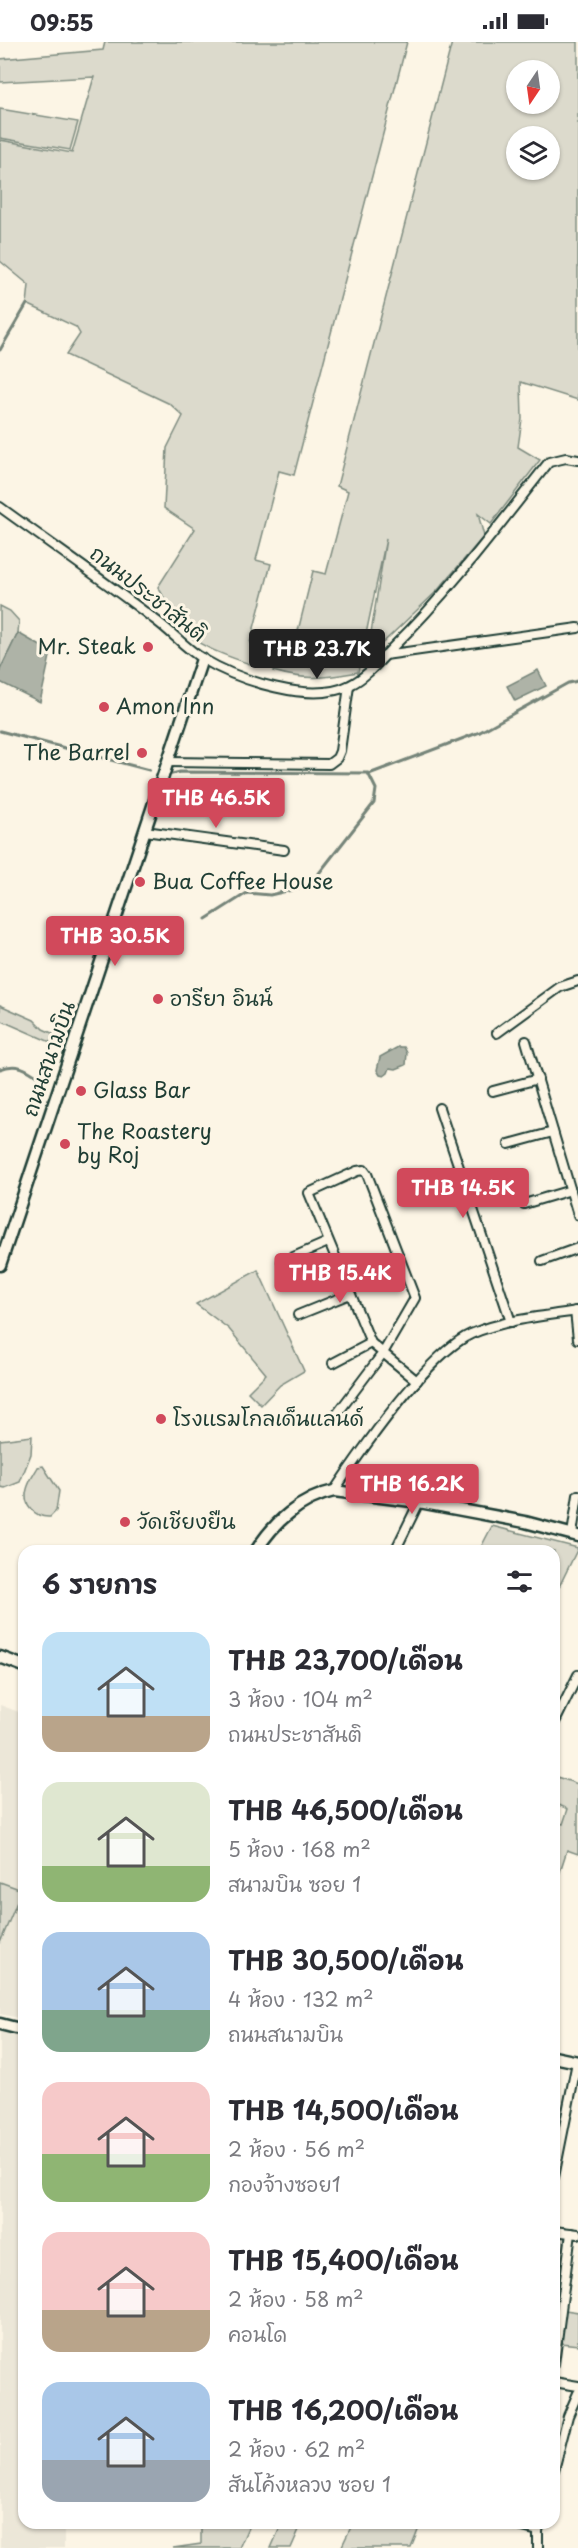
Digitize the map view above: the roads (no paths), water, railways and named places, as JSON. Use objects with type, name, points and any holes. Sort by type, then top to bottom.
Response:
[{"type":"street","name":"ถนนประชาสันติ","points":[[0,507],[156,620],[202,659],[234,674],[263,683],[305,693],[327,692],[349,686],[385,655],[452,585],[549,462],[566,458],[578,460]]},
{"type":"street","points":[[385,655],[578,628]]},
{"type":"street","name":"ถนนสนามบิน","points":[[0,1265],[202,659]]},
{"type":"street","points":[[168,762],[329,764],[337,758],[340,751],[349,686]]},
{"type":"street","points":[[144,831],[284,850]]},
{"type":"street","points":[[497,1033],[560,987],[578,981]]},
{"type":"street","points":[[526,1041],[578,1215]]},
{"type":"street","points":[[493,1091],[538,1079]]},
{"type":"street","points":[[439,1108],[511,1322]]},
{"type":"street","points":[[509,1144],[553,1132]]},
{"type":"street","points":[[334,1418],[383,1353],[415,1298],[364,1170],[315,1188],[309,1193],[372,1343],[383,1353],[417,1381]]},
{"type":"street","points":[[524,1204],[571,1190]]},
{"type":"street","points":[[282,1262],[328,1242]]},
{"type":"street","points":[[542,1261],[578,1248]]},
{"type":"street","points":[[298,1315],[350,1294]]},
{"type":"street","points":[[334,1491],[417,1381],[442,1355],[466,1337],[511,1322],[576,1311],[578,1339]]},
{"type":"street","points":[[333,1363],[372,1343]]},
{"type":"street","points":[[260,1545],[275,1525],[302,1504],[334,1491],[419,1502],[575,1535],[578,1495]]},
{"type":"street","points":[[398,1545],[419,1502]]},
{"type":"street","points":[[0,1658],[18,1664]]},
{"type":"street","points":[[560,1712],[578,1675]]},
{"type":"street","points":[[0,2024],[18,2028]]},
{"type":"street","points":[[560,2058],[578,2062],[560,2148]]},
{"type":"street","points":[[560,2325],[574,2234]]},
{"type":"street","points":[[560,2383],[578,2386]]},
{"type":"street","points":[[560,2447],[568,2416],[578,2393]]},
{"type":"street","points":[[538,2548],[539,2529]]},
{"type":"waterway","points":[[0,350],[27,304]]},
{"type":"waterway","points":[[369,774],[480,732],[568,683],[578,681]]},
{"type":"waterway","points":[[0,731],[149,770]]},
{"type":"waterway","points":[[168,775],[180,772],[368,773],[376,789],[374,803],[309,886],[270,895],[247,893],[206,919]]},
{"type":"waterway","points":[[0,1069],[17,1066],[41,1079]]},
{"type":"place","name":"Mr. Steak","points":[[148,647]]},
{"type":"place","name":"Amon Inn","points":[[104,707]]},
{"type":"place","name":"The Barrel","points":[[142,753]]},
{"type":"place","name":"Bua Coffee House","points":[[140,882]]},
{"type":"place","name":"อารียา อินน์","points":[[158,999]]},
{"type":"place","name":"Glass Bar","points":[[81,1091]]},
{"type":"place","name":"The Roastery by Roj","points":[[65,1144]]},
{"type":"place","name":"โรงแรมโกลเด็นแลนด์","points":[[161,1419]]},
{"type":"place","name":"วัดเชียงยืน","points":[[125,1522]]}]
